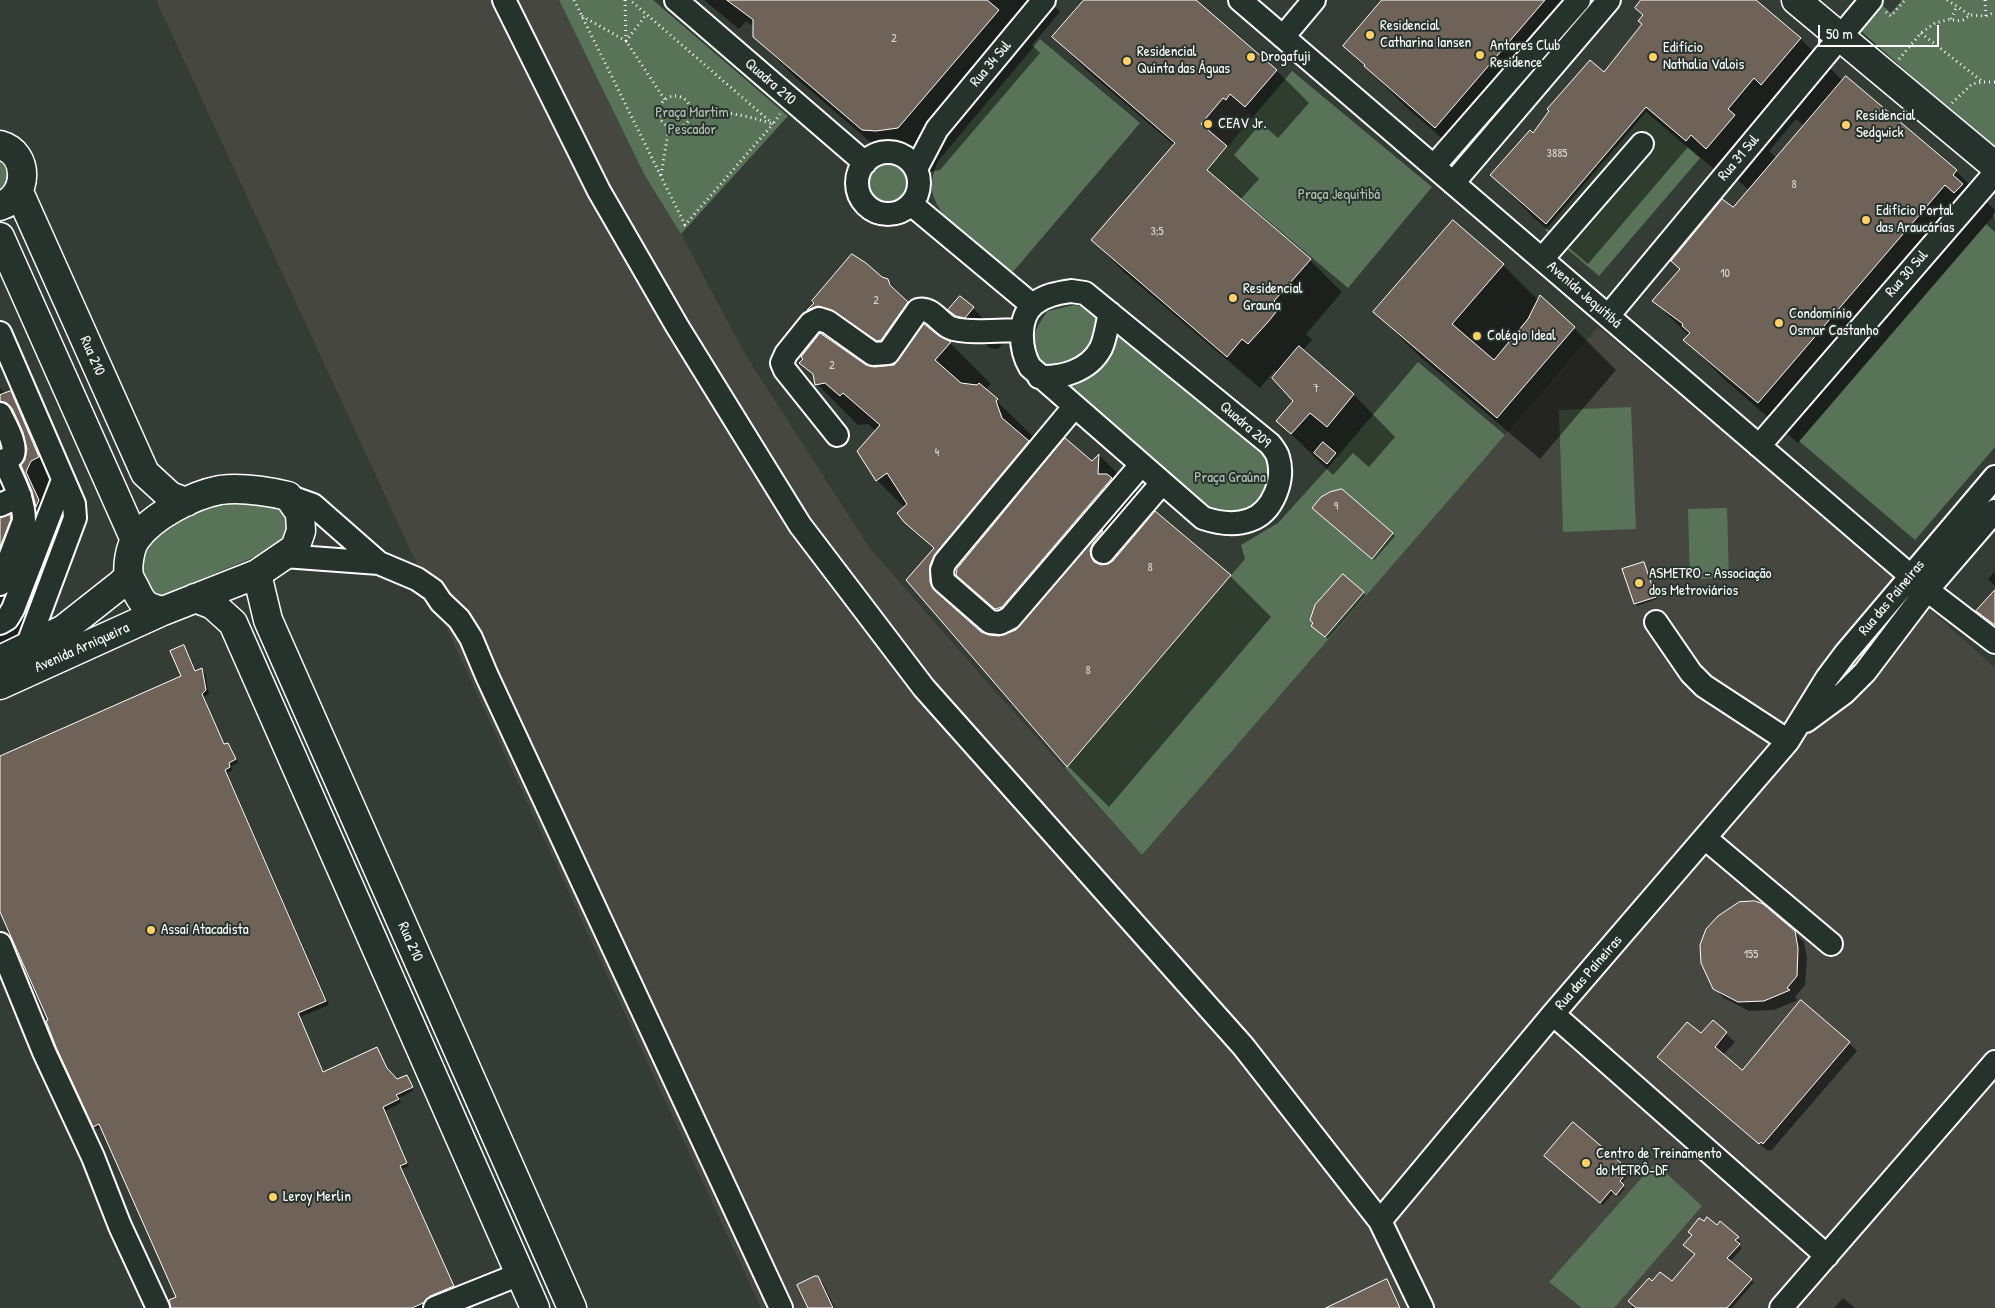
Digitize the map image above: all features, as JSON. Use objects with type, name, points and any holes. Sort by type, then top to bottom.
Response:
[{"type":"main road","points":[[1796,0],[1995,168]]},
{"type":"main road","points":[[0,145],[13,152],[20,161],[23,176],[9,199]]},
{"type":"main road","name":"Rua 210","points":[[9,199],[145,473],[170,496],[186,502]]},
{"type":"main road","points":[[0,237],[135,540]]},
{"type":"main road","points":[[163,611],[142,603],[129,576],[129,561],[135,540],[156,518],[186,502],[220,490],[257,489],[288,496]]},
{"type":"main road","name":"Avenida Arniqueira","points":[[0,685],[163,611],[258,574],[295,548],[301,531],[300,513],[288,496]]},
{"type":"main road","name":"Rua 210","points":[[258,574],[268,620],[572,1308]]},
{"type":"main road","name":"Avenida Arniqueira","points":[[0,660],[64,629],[122,584],[129,576]]},
{"type":"main road","points":[[194,598],[213,605],[232,623],[535,1308]]},
{"type":"street","points":[[504,0],[598,191],[676,326],[800,525],[924,688],[1243,1046],[1380,1221],[1422,1308]]},
{"type":"street","name":"Rua 34 Sul","points":[[916,169],[937,129],[1044,0]]},
{"type":"street","name":"Avenida Jequitibá","points":[[1240,0],[1919,583],[1995,642]]},
{"type":"street","points":[[1282,37],[1314,0]]},
{"type":"street","points":[[1434,166],[1579,0]]},
{"type":"street","points":[[1453,183],[1609,0]]},
{"type":"street","name":"Quadra 210","points":[[687,3],[790,99],[865,163]]},
{"type":"street","name":"Rua 31 Sul","points":[[1608,316],[1840,36],[1876,4]]},
{"type":"street","points":[[1491,101],[1510,117]]},
{"type":"street","name":"Rua 34 Sul","points":[[892,153],[914,143],[937,129]]},
{"type":"street","points":[[1542,259],[1642,144]]},
{"type":"street","points":[[892,153],[902,155],[910,161],[916,169],[919,187],[911,204],[902,211],[892,214],[881,213],[868,206],[859,193],[857,182],[859,172],[872,156],[892,153]]},
{"type":"street","name":"Rua 30 Sul","points":[[1759,446],[1990,179],[1995,168]]},
{"type":"street","points":[[911,204],[1032,305]]},
{"type":"street","name":"Quadra 209","points":[[1071,291],[1085,293],[1110,313],[1270,444],[1278,455],[1280,467],[1279,483],[1275,496],[1267,507],[1251,520],[1238,523],[1214,522],[1203,518],[1039,377],[1024,357],[1021,343],[1026,316],[1032,305],[1043,298],[1056,293],[1071,291]]},
{"type":"street","points":[[837,435],[785,370],[782,362],[786,354],[811,323],[819,319],[828,322],[872,354],[888,353],[918,310],[923,309],[928,310],[947,326],[960,331],[1022,330]]},
{"type":"street","points":[[1039,377],[1055,378],[1072,374],[1088,363],[1100,349],[1110,313]]},
{"type":"street","points":[[0,333],[74,504],[75,518],[26,649]]},
{"type":"street","points":[[1074,407],[945,562],[942,570],[943,580],[990,622],[1000,623],[1010,618],[1141,465]]},
{"type":"street","points":[[0,414],[14,444],[14,452],[11,457],[2,461],[10,500],[24,512],[24,522],[8,545],[0,584]]},
{"type":"street","name":"Rua das Paineiras","points":[[1380,1221],[1553,1014],[1706,838],[1793,734],[1844,693],[1865,672],[1919,583],[1995,477]]},
{"type":"street","points":[[0,623],[7,619],[13,609],[63,480]]},
{"type":"street","points":[[1103,552],[1162,482]]},
{"type":"street","points":[[288,496],[313,505],[379,563],[417,579],[432,590],[459,619],[471,638],[782,1308]]},
{"type":"street","name":"Rua das Paineiras","points":[[1919,583],[1995,510]]},
{"type":"street","points":[[284,556],[379,563]]},
{"type":"street","points":[[1656,622],[1691,674],[1704,686],[1793,734]]},
{"type":"street","points":[[1706,838],[1831,944]]},
{"type":"street","points":[[0,944],[44,1052],[158,1308]]},
{"type":"street","points":[[1553,1014],[1827,1256]]},
{"type":"street","points":[[1781,1308],[1995,1062]]},
{"type":"street","points":[[435,1308],[520,1274]]},
{"type":"path","points":[[574,0],[685,225],[773,124],[790,99]]},
{"type":"path","points":[[625,0],[626,41]]},
{"type":"path","points":[[630,0],[646,16],[773,124]]},
{"type":"path","points":[[1876,4],[1891,16],[1905,0]]},
{"type":"path","points":[[1947,0],[1956,8],[1970,15],[1986,16],[1995,12]]},
{"type":"path","points":[[1985,0],[1986,16]]},
{"type":"path","points":[[1951,19],[1956,8]]},
{"type":"path","points":[[582,15],[626,41],[665,100]]},
{"type":"path","points":[[1891,54],[1898,60],[1921,33],[1935,23],[1951,19],[1956,21],[1970,15]]},
{"type":"path","points":[[626,41],[646,16]]},
{"type":"path","points":[[1921,33],[1983,82]]},
{"type":"path","points":[[1949,106],[1972,84],[1995,82]]},
{"type":"path","points":[[672,97],[679,97],[685,100],[690,105],[690,120],[677,128],[669,127],[661,118],[661,105],[665,100],[672,97]]},
{"type":"path","points":[[691,112],[714,110],[744,115],[773,124]]},
{"type":"path","points":[[661,176],[669,127]]},
{"type":"shaded area","points":[[156,0],[559,0],[645,176],[681,234],[745,354],[869,547],[1142,855],[1598,327],[1864,550],[1995,668],[1995,1308],[761,1308]]},
{"type":"shaded area","name":"CEAV Jr.","points":[[1211,73],[1253,116],[1208,170],[1163,132]]},
{"type":"green space","name":"Praça Martim Pescador","points":[[559,0],[653,0],[788,116],[681,234],[645,176]]},
{"type":"green space","points":[[1902,0],[1995,0],[1995,150],[1860,30],[1881,4],[1891,13]]},
{"type":"green space","points":[[1040,39],[1140,123],[1012,273],[943,214],[935,200],[932,182],[938,161]]},
{"type":"green space","name":"Praça Jequitibá","points":[[1292,71],[1432,187],[1348,288],[1208,170]]},
{"type":"green space","points":[[1646,112],[1700,158],[1599,276],[1545,230]]},
{"type":"green space","points":[[0,160],[7,167],[9,176],[0,192]]},
{"type":"green space","points":[[890,161],[899,163],[907,168],[912,176],[914,185],[912,194],[907,202],[899,207],[890,209],[881,207],[873,202],[868,194],[866,185],[868,176],[873,168],[881,163]]},
{"type":"green space","points":[[1995,214],[1995,447],[1915,540],[1799,441]]},
{"type":"green space","name":"Praça Graúna","points":[[1074,305],[1084,307],[1094,314],[1268,458],[1273,482],[1253,514],[1214,518],[1042,369],[1034,345],[1038,326],[1048,311]]},
{"type":"green space","points":[[1418,362],[1505,435],[1142,855],[1065,768],[1245,559],[1241,545],[1278,523]]},
{"type":"green space","points":[[1631,407],[1636,529],[1563,532],[1559,410]]},
{"type":"green space","points":[[219,501],[276,503],[286,523],[285,535],[269,551],[160,596],[149,595],[141,586],[138,557],[157,529]]},
{"type":"green space","points":[[1727,508],[1729,578],[1690,579],[1688,509]]},
{"type":"green space","points":[[1655,1163],[1702,1206],[1614,1308],[1582,1308],[1549,1282]]},
{"type":"building","points":[[727,0],[987,0],[999,10],[898,128],[876,131],[862,130],[753,37],[753,20]]},
{"type":"building","points":[[1084,0],[1196,0],[1277,70],[1245,107],[1230,94],[1226,100],[1223,98],[1201,124],[1227,146],[1207,170],[1311,259],[1274,301],[1280,307],[1268,322],[1248,344],[1242,339],[1227,357],[1091,240],[1175,143],[1052,37]]},
{"type":"building","points":[[1382,0],[1545,0],[1435,128],[1343,46]]},
{"type":"building","points":[[1641,0],[1756,0],[1801,38],[1761,85],[1754,78],[1728,109],[1735,115],[1706,149],[1691,135],[1686,141],[1646,107],[1546,224],[1490,175],[1530,130],[1533,133],[1549,111],[1547,109],[1590,60],[1604,72],[1642,24],[1638,21],[1643,15],[1635,8]]},
{"type":"building","points":[[1846,76],[1957,170],[1953,175],[1963,184],[1954,193],[1945,185],[1758,403],[1683,340],[1690,333],[1682,326],[1683,324],[1652,301],[1680,269],[1671,261],[1722,199],[1733,207]]},
{"type":"building","points":[[1453,220],[1504,264],[1452,324],[1494,360],[1528,319],[1540,295],[1575,327],[1497,418],[1373,312]]},
{"type":"building","points":[[852,254],[882,277],[888,279],[890,285],[908,302],[881,340],[877,341],[832,310],[818,306],[807,310],[814,303],[812,301]]},
{"type":"building","points":[[960,296],[974,307],[965,318],[956,316],[948,310]]},
{"type":"building","points":[[924,324],[939,336],[951,342],[935,360],[961,383],[977,385],[979,383],[998,399],[996,401],[1002,418],[1029,441],[935,554],[930,565],[930,582],[934,590],[981,632],[999,636],[1016,630],[1102,530],[1090,550],[1094,562],[1101,565],[1113,561],[1155,511],[1231,575],[1067,767],[906,580],[934,548],[904,522],[897,513],[907,504],[887,473],[876,481],[857,451],[880,425],[843,393],[840,396],[825,383],[815,385],[813,374],[799,363],[803,359],[801,357],[820,333],[866,365],[874,367],[894,365]]},
{"type":"building","points":[[1299,346],[1354,394],[1327,427],[1310,413],[1291,434],[1276,421],[1293,401],[1272,378]]},
{"type":"building","points":[[11,391],[39,457],[31,461],[26,472],[39,500],[36,507],[32,491],[21,465],[25,460],[27,449],[23,432],[12,408],[7,403],[0,401],[0,395]]},
{"type":"building","points":[[1065,438],[1092,461],[1099,454],[1098,474],[1107,474],[1112,478],[1002,607],[995,609],[956,575],[957,569]]},
{"type":"building","points":[[1323,442],[1336,453],[1327,464],[1314,453]]},
{"type":"building","points":[[1342,489],[1393,533],[1372,559],[1312,508],[1321,497]]},
{"type":"building","points":[[10,515],[11,519],[0,547],[0,518]]},
{"type":"building","name":"ASMETRO - Associação dos Metroviários","points":[[1644,562],[1656,597],[1634,604],[1622,569]]},
{"type":"building","points":[[1343,574],[1364,592],[1325,637],[1311,626],[1313,623],[1310,620],[1315,605]]},
{"type":"building","points":[[1995,590],[1995,625],[1976,611]]},
{"type":"building","name":"Assaí Atacadista","points":[[184,645],[195,671],[202,668],[206,690],[202,694],[224,744],[228,743],[236,759],[229,763],[230,767],[225,770],[326,1001],[298,1013],[323,1072],[377,1047],[387,1068],[397,1079],[407,1075],[413,1087],[396,1095],[399,1099],[383,1107],[407,1163],[400,1166],[454,1286],[430,1296],[423,1303],[412,1308],[171,1308],[169,1300],[176,1297],[99,1124],[93,1127],[56,1047],[46,1021],[48,1020],[0,912],[0,756],[181,676],[170,651]]},
{"type":"building","points":[[1755,901],[1763,904],[1795,931],[1798,948],[1797,976],[1787,988],[1790,990],[1764,1001],[1738,1002],[1713,989],[1701,963],[1700,945],[1706,929],[1718,916],[1739,902]]},
{"type":"building","points":[[1801,1000],[1850,1042],[1763,1144],[1761,1142],[1759,1144],[1657,1057],[1687,1022],[1701,1033],[1713,1020],[1727,1032],[1715,1047],[1742,1070]]},
{"type":"building","name":"Centro de Treinamento do METRÔ-DF","points":[[1573,1122],[1629,1170],[1620,1181],[1624,1185],[1616,1195],[1611,1190],[1600,1203],[1544,1156]]},
{"type":"building","points":[[1707,1217],[1717,1225],[1720,1221],[1739,1237],[1735,1240],[1740,1244],[1727,1258],[1752,1279],[1727,1308],[1636,1308],[1628,1301],[1649,1278],[1652,1281],[1660,1272],[1672,1281],[1695,1254],[1683,1245],[1692,1235],[1688,1232],[1699,1218],[1704,1221]]},
{"type":"building","points":[[818,1276],[833,1308],[808,1308],[797,1285]]},
{"type":"building","points":[[1387,1279],[1400,1308],[1326,1308]]},
{"type":"place","name":"Residencial Catharina Iansen","points":[[1370,35]]},
{"type":"place","name":"Antares Club Residence","points":[[1480,55]]},
{"type":"place","name":"Drogafuji","points":[[1251,57]]},
{"type":"place","name":"Edifício Nathalia Valois","points":[[1653,57]]},
{"type":"place","name":"Residencial Quinta das Águas","points":[[1127,61]]},
{"type":"place","name":"CEAV Jr.","points":[[1208,124]]},
{"type":"place","name":"Residencial Sedgwick","points":[[1846,125]]},
{"type":"place","name":"Edifício Portal das Araucárias","points":[[1866,220]]},
{"type":"place","name":"Residencial Grauna","points":[[1233,298]]},
{"type":"place","name":"Condomínio Osmar Castanho","points":[[1779,323]]},
{"type":"place","name":"Colégio Ideal","points":[[1477,336]]},
{"type":"place","name":"ASMETRO - Associação dos Metroviários","points":[[1639,583]]},
{"type":"place","name":"Assaí Atacadista","points":[[151,930]]},
{"type":"place","name":"Centro de Treinamento do METRÔ-DF","points":[[1586,1163]]},
{"type":"place","name":"Leroy Merlin","points":[[273,1197]]}]
